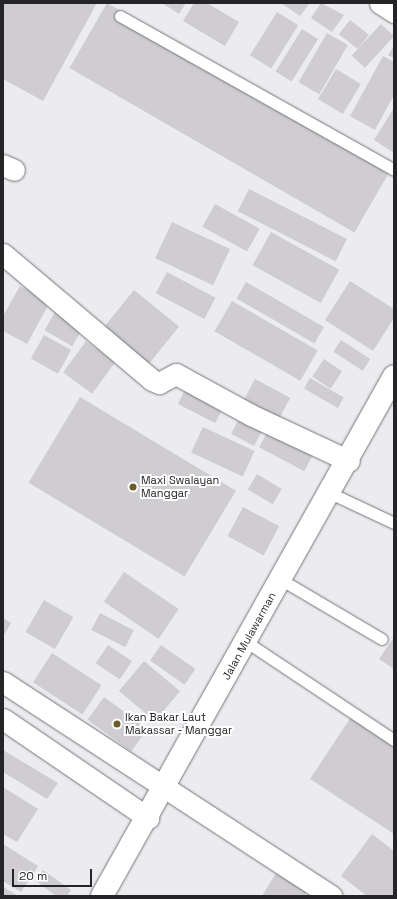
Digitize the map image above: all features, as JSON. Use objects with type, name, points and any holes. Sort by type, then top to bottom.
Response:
[{"type":"main road","name":"Jalan Mulawarman","points":[[102,896],[164,790],[328,492],[349,461],[394,376]]},
{"type":"street","points":[[380,3],[394,12]]},
{"type":"street","points":[[3,254],[152,380],[159,383],[176,374],[251,415],[349,461]]},
{"type":"street","points":[[3,682],[164,790],[331,896]]},
{"type":"street","points":[[3,719],[148,818]]},
{"type":"lane","points":[[120,16],[394,170]]},
{"type":"lane","points":[[328,492],[394,523]]},
{"type":"lane","points":[[280,579],[382,639]]},
{"type":"lane","points":[[246,641],[394,740]]},
{"type":"building","points":[[3,3],[97,3],[43,101],[3,79]]},
{"type":"building","points":[[107,3],[392,167],[354,232],[70,68]]},
{"type":"building","points":[[162,3],[186,3],[179,14]]},
{"type":"building","points":[[194,3],[207,3],[239,22],[225,46],[183,21]]},
{"type":"building","points":[[281,3],[307,3],[309,4],[300,16]]},
{"type":"building","points":[[321,3],[344,15],[332,32],[311,18]]},
{"type":"building","points":[[277,12],[298,25],[271,68],[250,55]]},
{"type":"building","points":[[350,20],[369,35],[358,49],[339,34]]},
{"type":"building","points":[[381,24],[394,36],[365,68],[352,55]]},
{"type":"building","points":[[302,29],[318,39],[292,81],[276,71]]},
{"type":"building","points":[[327,33],[348,45],[319,94],[298,82]]},
{"type":"building","points":[[394,46],[394,58],[388,55]]},
{"type":"building","points":[[383,56],[394,62],[394,95],[375,130],[350,116]]},
{"type":"building","points":[[336,69],[361,84],[343,114],[318,99]]},
{"type":"building","points":[[394,108],[394,153],[374,140]]},
{"type":"building","points":[[249,189],[347,239],[336,261],[238,211]]},
{"type":"building","points":[[215,204],[260,229],[247,251],[202,227]]},
{"type":"building","points":[[172,222],[230,249],[213,285],[155,258]]},
{"type":"building","points":[[271,232],[339,270],[321,303],[253,265]]},
{"type":"building","points":[[167,272],[216,298],[204,319],[156,293]]},
{"type":"building","points":[[350,281],[394,309],[394,318],[373,351],[325,320]]},
{"type":"building","points":[[246,282],[324,327],[314,343],[236,298]]},
{"type":"building","points":[[20,286],[50,302],[27,344],[3,331],[3,316]]},
{"type":"building","points":[[134,290],[179,327],[147,366],[102,330]]},
{"type":"building","points":[[232,301],[318,350],[300,381],[214,331]]},
{"type":"building","points":[[55,312],[83,328],[72,346],[44,330]]},
{"type":"building","points":[[44,335],[71,350],[58,374],[31,359]]},
{"type":"building","points":[[341,340],[370,359],[363,371],[333,352]]},
{"type":"building","points":[[86,341],[115,362],[92,394],[63,373]]},
{"type":"building","points":[[324,359],[342,371],[330,389],[312,376]]},
{"type":"building","points":[[310,378],[344,398],[338,408],[304,388]]},
{"type":"building","points":[[255,379],[290,398],[280,418],[244,399]]},
{"type":"building","points":[[186,388],[223,407],[215,423],[178,404]]},
{"type":"building","name":"Maxi Swalayan Manggar","points":[[80,397],[236,491],[185,576],[28,483]]},
{"type":"building","points":[[240,417],[263,429],[254,446],[231,434]]},
{"type":"building","points":[[203,427],[255,451],[243,476],[191,452]]},
{"type":"building","points":[[270,427],[315,451],[304,471],[259,447]]},
{"type":"building","points":[[257,474],[282,489],[273,504],[248,489]]},
{"type":"building","points":[[243,507],[279,526],[264,555],[228,536]]},
{"type":"building","points":[[124,572],[179,609],[159,639],[104,602]]},
{"type":"building","points":[[44,600],[73,617],[55,649],[26,632]]},
{"type":"building","points":[[100,613],[134,630],[125,647],[91,630]]},
{"type":"building","points":[[3,618],[11,623],[3,637]]},
{"type":"building","points":[[394,637],[394,669],[379,659]]},
{"type":"building","points":[[108,645],[132,661],[120,679],[96,663]]},
{"type":"building","points":[[161,645],[195,669],[185,685],[150,661]]},
{"type":"building","points":[[52,653],[101,685],[82,714],[33,682]]},
{"type":"building","points":[[144,661],[180,691],[155,721],[119,691]]},
{"type":"building","name":"Ikan Bakar Laut Makassar - Manggar","points":[[104,697],[148,729],[131,751],[88,720]]},
{"type":"building","points":[[351,717],[394,746],[394,834],[310,779]]},
{"type":"building","points":[[3,750],[58,783],[47,799],[3,772]]},
{"type":"building","points":[[3,787],[38,809],[17,842],[3,834]]},
{"type":"building","points":[[372,834],[394,851],[394,896],[367,896],[341,876]]},
{"type":"building","points":[[3,844],[38,866],[21,892],[3,881]]},
{"type":"building","points":[[43,870],[71,890],[67,896],[56,896],[36,881]]},
{"type":"building","points":[[276,873],[307,891],[304,896],[262,896]]},
{"type":"building","points":[[3,887],[18,896],[3,896]]},
{"type":"place","name":"Maxi Swalayan Manggar","points":[[133,487]]},
{"type":"place","name":"Ikan Bakar Laut Makassar - Manggar","points":[[117,724]]}]
